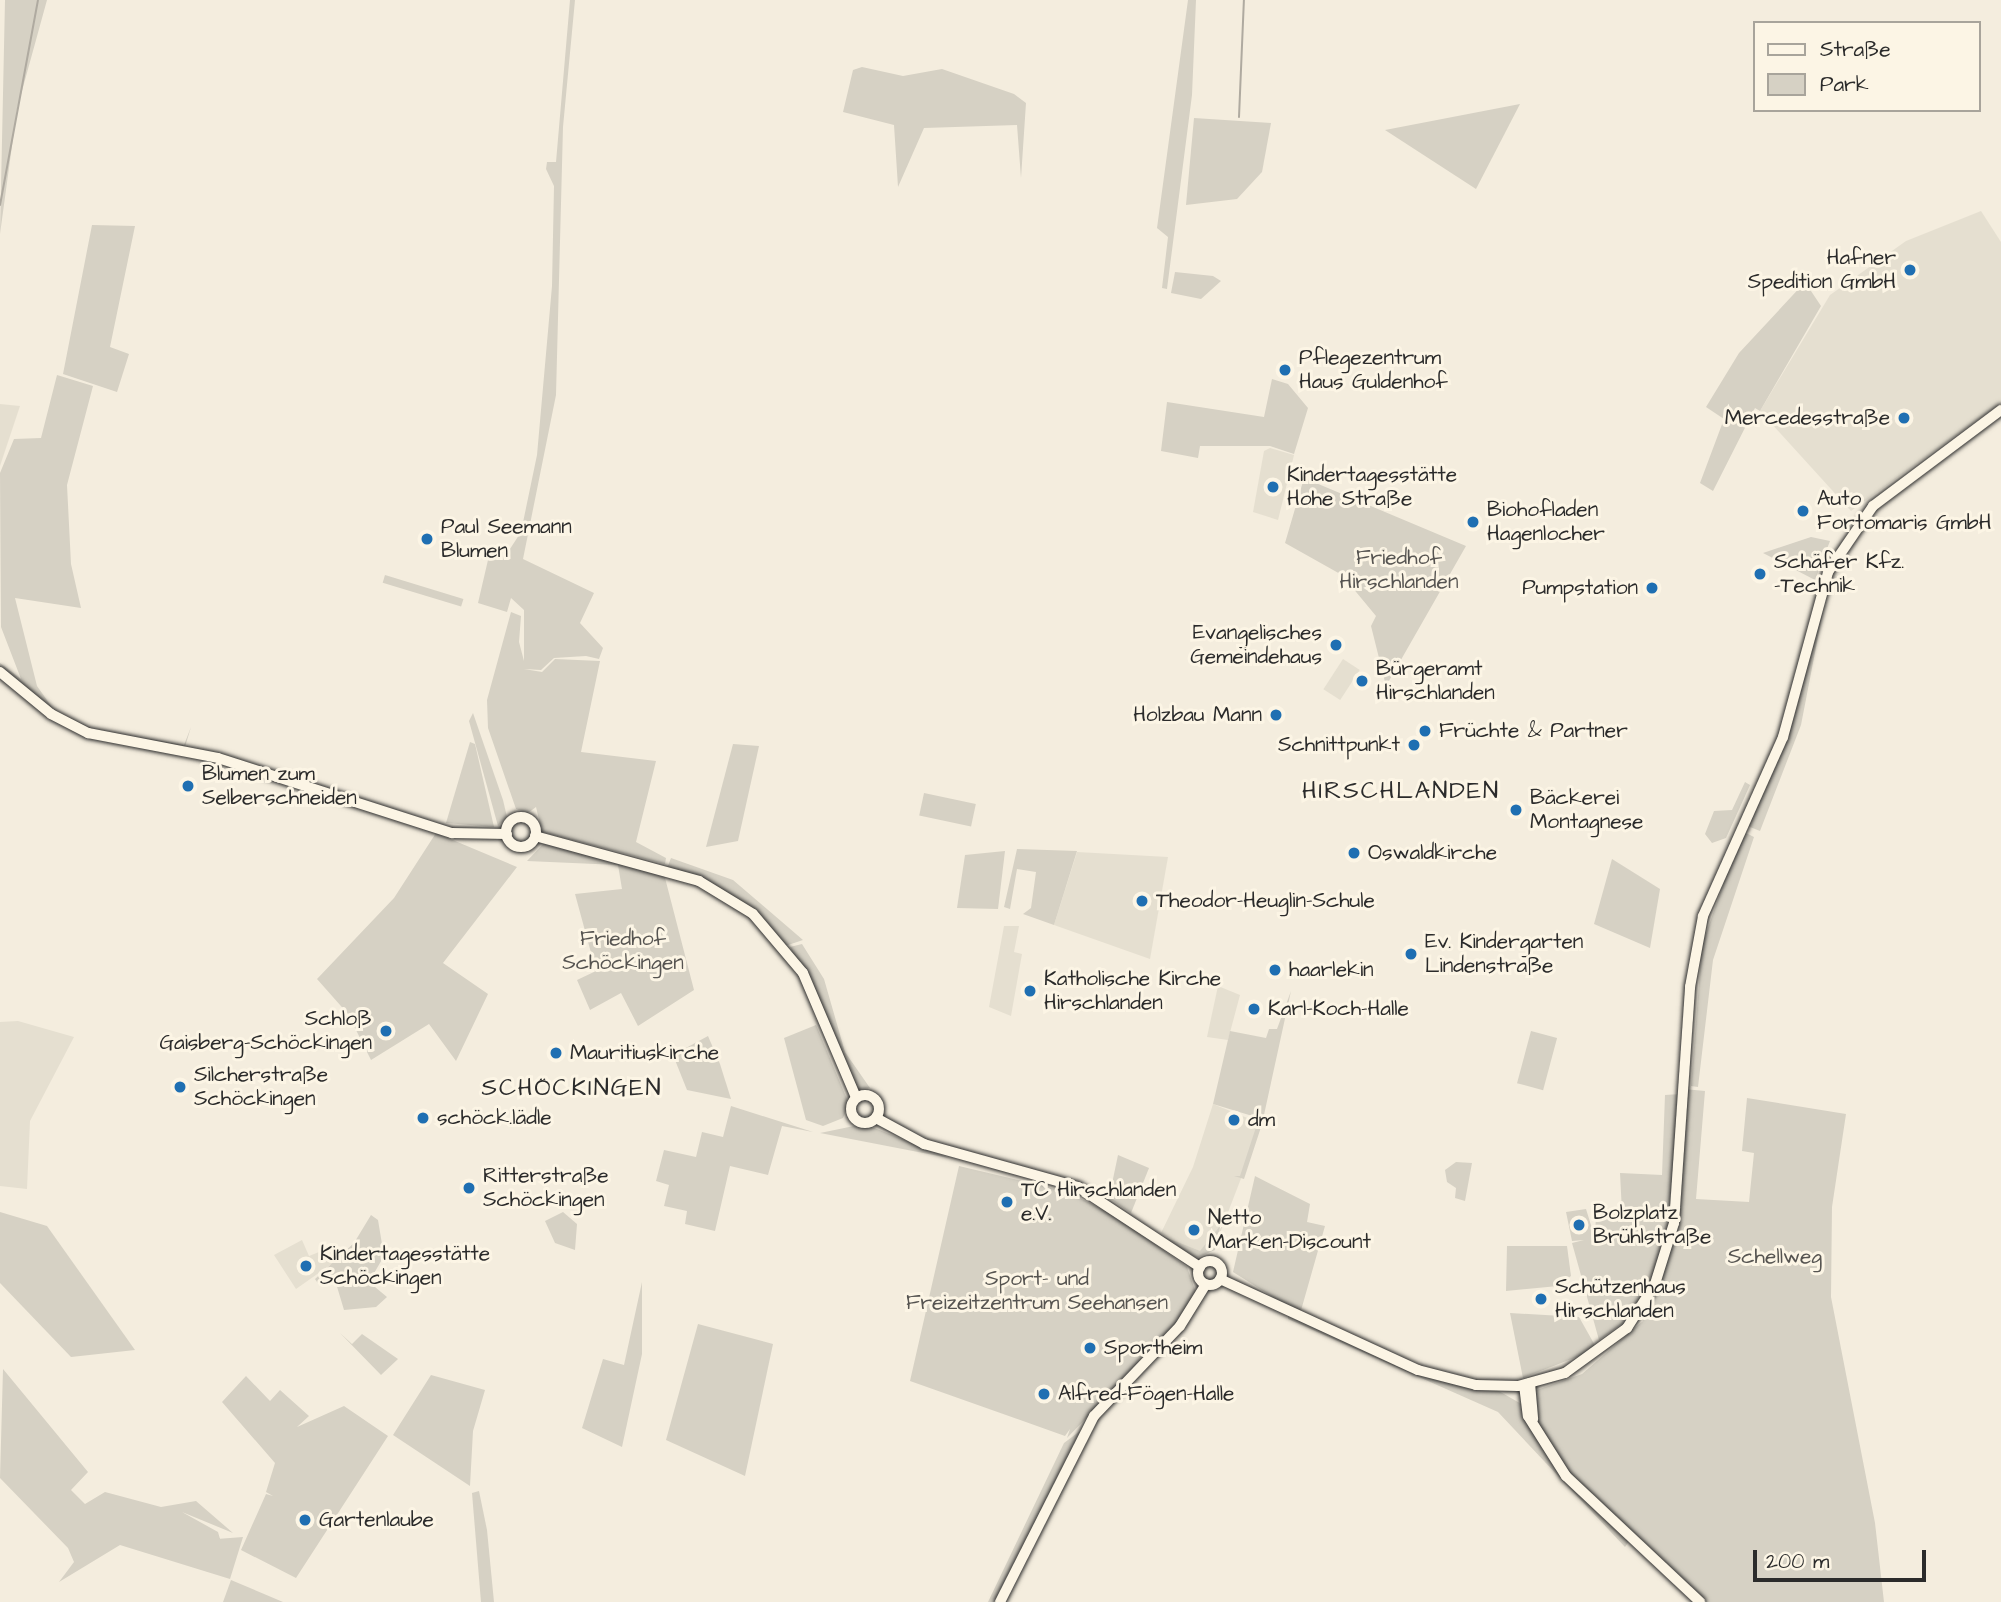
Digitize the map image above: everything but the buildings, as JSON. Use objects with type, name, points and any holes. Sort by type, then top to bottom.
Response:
[{"type":"main road","points":[[1492,1387],[1527,1384],[1596,1356],[1610,1345],[1639,1313],[1664,1261],[1677,1199],[1696,944],[1718,874],[1787,726],[1828,572],[1873,506],[2001,410]]},
{"type":"main road","points":[[0,672],[51,714],[88,733],[218,758],[452,832],[506,834],[521,847],[535,836]]},
{"type":"main road","points":[[506,834],[521,818],[533,824],[535,836]]},
{"type":"main road","points":[[535,836],[699,881],[753,914],[803,973],[856,1097],[853,1117],[864,1123],[876,1118]]},
{"type":"main road","points":[[856,1097],[875,1098],[876,1118]]},
{"type":"main road","points":[[876,1118],[924,1144],[1087,1191],[1200,1267],[1206,1284]]},
{"type":"main road","points":[[1200,1267],[1215,1262],[1220,1279]]},
{"type":"main road","points":[[1000,1602],[1094,1416],[1180,1326],[1206,1284],[1220,1279],[1419,1370],[1492,1387],[1523,1405],[1585,1499],[1700,1602]]},
{"type":"main road","points":[[1523,1405],[1527,1384]]},
{"type":"main road","points":[[1527,1384],[1534,1424]]},
{"type":"shaded area","points":[[1981,211],[2001,242],[2001,403],[1851,511],[1760,411],[1830,295],[1906,241]]},
{"type":"shaded area","points":[[0,404],[20,406],[0,466]]},
{"type":"shaded area","name":"Kindertagesstätte Hohe Straße","points":[[1270,448],[1294,455],[1278,520],[1253,512],[1264,451]]},
{"type":"shaded area","points":[[1343,659],[1360,670],[1340,700],[1323,689]]},
{"type":"shaded area","name":"Theodor-Heuglin-Schule","points":[[1077,852],[1168,857],[1150,959],[1054,925]]},
{"type":"shaded area","points":[[1004,926],[1019,926],[1014,952],[1022,954],[1011,1016],[989,1007]]},
{"type":"shaded area","points":[[1218,986],[1240,995],[1228,1040],[1207,1037]]},
{"type":"shaded area","points":[[18,1021],[74,1037],[30,1121],[27,1189],[0,1186],[0,1022]]},
{"type":"shaded area","points":[[1213,1104],[1262,1124],[1215,1246],[1197,1254],[1161,1233],[1193,1167]]},
{"type":"shaded area","name":"Kindertagesstätte Schöckingen","points":[[302,1240],[309,1256],[324,1250],[333,1263],[296,1289],[274,1255]]},
{"type":"green space","points":[[5,0],[47,0],[17,109],[0,234]]},
{"type":"green space","points":[[570,0],[575,0],[563,127],[556,395],[523,559],[594,593],[580,623],[603,648],[599,659],[586,656],[554,658],[541,670],[524,669],[542,672],[555,659],[600,661],[581,752],[656,761],[636,842],[666,858],[665,864],[542,832],[536,807],[528,813],[516,809],[488,728],[487,700],[511,612],[521,616],[519,642],[524,661],[524,610],[511,598],[507,612],[478,603],[491,547],[508,552],[521,532],[537,455],[552,286],[554,186],[546,169],[547,162],[556,162]]},
{"type":"green space","points":[[1188,0],[1196,0],[1192,95],[1167,289],[1162,288],[1168,237],[1157,228]]},
{"type":"green space","points":[[862,67],[903,76],[942,69],[1014,94],[1026,103],[1021,178],[1017,125],[924,128],[898,187],[894,125],[843,112],[853,70]]},
{"type":"green space","points":[[1520,104],[1476,189],[1385,130]]},
{"type":"green space","points":[[1194,118],[1271,123],[1262,172],[1237,199],[1186,205]]},
{"type":"green space","points":[[92,225],[135,226],[110,347],[129,354],[117,392],[63,374]]},
{"type":"green space","points":[[1175,272],[1213,276],[1221,281],[1201,299],[1171,293]]},
{"type":"green space","points":[[1805,282],[1821,306],[1760,411],[1755,408],[1713,491],[1700,483],[1724,419],[1706,407],[1739,353]]},
{"type":"green space","points":[[57,375],[93,386],[67,485],[71,564],[81,608],[15,598],[37,686],[54,710],[93,729],[184,745],[191,727],[185,747],[96,732],[65,720],[0,669],[0,663],[21,679],[1,627],[0,473],[14,439],[41,438]]},
{"type":"green space","points":[[1272,379],[1288,384],[1308,408],[1294,454],[1270,446],[1200,446],[1198,458],[1161,451],[1167,402],[1264,417]]},
{"type":"green space","name":"Friedhof Hirschlanden","points":[[1304,478],[1466,546],[1386,686],[1371,626],[1376,616],[1342,575],[1285,543]]},
{"type":"green space","points":[[1811,537],[1830,541],[1815,580],[1763,553]]},
{"type":"green space","points":[[385,575],[463,599],[461,607],[383,583]]},
{"type":"green space","points":[[1824,606],[1801,725],[1760,831],[1745,825],[1786,739]]},
{"type":"green space","points":[[473,713],[507,817],[498,826],[469,721]]},
{"type":"green space","points":[[470,742],[475,744],[494,827],[446,823]]},
{"type":"green space","points":[[733,744],[759,746],[738,841],[706,847]]},
{"type":"green space","points":[[1745,782],[1750,785],[1726,838],[1712,843],[1705,834],[1714,811],[1732,810]]},
{"type":"green space","points":[[924,793],[976,804],[971,827],[919,815]]},
{"type":"green space","points":[[1742,831],[1754,837],[1713,960],[1698,1087],[1691,1086],[1702,945]]},
{"type":"green space","points":[[436,833],[517,867],[443,963],[488,994],[456,1061],[429,1024],[371,1060],[348,1014],[317,979],[394,898]]},
{"type":"green space","name":"Friedhof Schöckingen","points":[[544,843],[664,874],[694,990],[638,1026],[621,993],[590,1010],[577,980],[596,971],[575,894],[622,889],[618,865],[527,861]]},
{"type":"green space","points":[[1017,849],[1077,851],[1054,925],[1023,914],[1031,908],[1036,872],[1017,869],[1010,909],[1004,907]]},
{"type":"green space","points":[[1005,851],[998,909],[957,908],[965,855]]},
{"type":"green space","points":[[671,858],[733,880],[803,940],[785,946],[732,898],[666,871]]},
{"type":"green space","points":[[1612,859],[1660,889],[1650,948],[1594,924]]},
{"type":"green space","points":[[802,944],[824,979],[845,1052],[870,1088],[858,1089],[790,947]]},
{"type":"green space","points":[[1291,991],[1262,1124],[1244,1179],[1234,1176],[1240,1176],[1259,1118],[1213,1104],[1230,1031],[1266,1038],[1269,1029],[1277,1029]]},
{"type":"green space","points":[[816,1025],[849,1104],[843,1118],[823,1126],[806,1120],[784,1038]]},
{"type":"green space","points":[[1531,1031],[1557,1038],[1543,1090],[1517,1083]]},
{"type":"green space","points":[[708,1036],[731,1099],[687,1090],[673,1055]]},
{"type":"green space","name":"Schellweg","points":[[1684,1089],[1705,1091],[1696,1199],[1749,1202],[1754,1153],[1742,1151],[1747,1098],[1846,1114],[1832,1207],[1831,1297],[1875,1523],[1884,1602],[1700,1602],[1629,1541],[1625,1547],[1498,1412],[1288,1319],[1288,1314],[1418,1370],[1492,1387],[1523,1405],[1530,1383],[1537,1390],[1582,1374],[1643,1321],[1638,1313],[1668,1249]]},
{"type":"green space","points":[[1681,1094],[1673,1210],[1661,1261],[1633,1316],[1599,1340],[1572,1243],[1584,1240],[1572,1241],[1566,1212],[1586,1209],[1595,1238],[1596,1214],[1622,1212],[1620,1173],[1662,1175],[1665,1095]]},
{"type":"green space","points":[[731,1106],[813,1132],[782,1126],[768,1175],[730,1166],[715,1231],[685,1224],[687,1211],[664,1206],[669,1185],[656,1181],[664,1150],[696,1157],[702,1132],[723,1137]]},
{"type":"green space","points":[[854,1126],[872,1127],[949,1158],[820,1133]]},
{"type":"green space","points":[[1118,1155],[1149,1168],[1131,1213],[1109,1198]]},
{"type":"green space","points":[[1456,1162],[1472,1163],[1465,1201],[1455,1198],[1456,1188],[1447,1182],[1445,1170]]},
{"type":"green space","name":"Sport- und Freizeitzentrum Seehansen","points":[[959,1166],[1068,1192],[1117,1217],[1187,1267],[1196,1293],[1177,1324],[1067,1438],[1070,1429],[1065,1436],[910,1381]]},
{"type":"green space","points":[[1255,1176],[1310,1204],[1307,1222],[1325,1226],[1300,1314],[1233,1272]]},
{"type":"green space","points":[[0,1212],[47,1226],[135,1350],[71,1357],[0,1283]]},
{"type":"green space","points":[[563,1212],[577,1224],[575,1250],[555,1243],[545,1221]]},
{"type":"green space","points":[[371,1215],[378,1220],[384,1256],[369,1282],[387,1297],[376,1307],[344,1310],[335,1280],[319,1285],[315,1279],[354,1243]]},
{"type":"green space","points":[[1220,1226],[1215,1250],[1196,1258],[1160,1235],[1200,1251]]},
{"type":"green space","points":[[1507,1246],[1567,1246],[1571,1276],[1558,1286],[1506,1291]]},
{"type":"green space","points":[[642,1282],[642,1354],[622,1447],[582,1428],[603,1359],[624,1365]]},
{"type":"green space","points":[[1510,1313],[1579,1317],[1597,1349],[1523,1378]]},
{"type":"green space","points":[[698,1324],[773,1344],[745,1476],[666,1440]]},
{"type":"green space","points":[[340,1333],[352,1344],[362,1334],[398,1359],[381,1375]]},
{"type":"green space","points":[[3,1369],[88,1472],[71,1490],[85,1504],[105,1492],[161,1507],[196,1501],[233,1533],[182,1512],[218,1532],[220,1539],[243,1537],[230,1579],[120,1545],[59,1582],[74,1562],[68,1548],[0,1478]]},
{"type":"green space","points":[[431,1375],[485,1390],[473,1431],[470,1486],[393,1435]]},
{"type":"green space","points":[[246,1376],[270,1401],[280,1390],[309,1416],[297,1427],[344,1406],[388,1436],[296,1578],[241,1550],[266,1494],[273,1496],[266,1492],[275,1463],[222,1402]]},
{"type":"green space","points":[[1084,1428],[998,1602],[988,1602],[1064,1443]]},
{"type":"green space","points":[[479,1491],[487,1530],[494,1602],[481,1602],[472,1493]]},
{"type":"green space","points":[[231,1580],[283,1602],[223,1602]]},
{"type":"waterway","points":[[0,205],[38,0]]},
{"type":"waterway","points":[[1239,117],[1244,0]]},
{"type":"place","name":"Hafner Spedition GmbH","points":[[1910,270]]},
{"type":"place","name":"Pflegezentrum Haus Guldenhof","points":[[1285,370]]},
{"type":"place","name":"Mercedesstraße","points":[[1904,418]]},
{"type":"place","name":"Kindertagesstätte Hohe Straße","points":[[1273,487]]},
{"type":"place","name":"Auto Fortomaris GmbH","points":[[1803,511]]},
{"type":"place","name":"Biohofladen Hagenlocher","points":[[1473,522]]},
{"type":"place","name":"Paul Seemann Blumen","points":[[427,539]]},
{"type":"place","name":"Schäfer Kfz. -Technik","points":[[1760,574]]},
{"type":"place","name":"Pumpstation","points":[[1652,588]]},
{"type":"place","name":"Evangelisches Gemeindehaus","points":[[1336,645]]},
{"type":"place","name":"Bürgeramt Hirschlanden","points":[[1362,681]]},
{"type":"place","name":"Holzbau Mann","points":[[1276,715]]},
{"type":"place","name":"Früchte & Partner","points":[[1425,731]]},
{"type":"place","name":"Schnittpunkt","points":[[1414,745]]},
{"type":"place","name":"Blumen zum Selberschneiden","points":[[188,786]]},
{"type":"place","name":"Bäckerei Montagnese","points":[[1516,810]]},
{"type":"place","name":"Oswaldkirche","points":[[1354,853]]},
{"type":"place","name":"Theodor-Heuglin-Schule","points":[[1142,901]]},
{"type":"place","name":"Ev. Kindergarten Lindenstraße","points":[[1411,954]]},
{"type":"place","name":"haarlekin","points":[[1275,970]]},
{"type":"place","name":"Katholische Kirche Hirschlanden","points":[[1030,991]]},
{"type":"place","name":"Karl-Koch-Halle","points":[[1254,1009]]},
{"type":"place","name":"Schloß Gaisberg-Schöckingen","points":[[386,1031]]},
{"type":"place","name":"Mauritiuskirche","points":[[556,1053]]},
{"type":"place","name":"Silcherstraße Schöckingen","points":[[180,1087]]},
{"type":"place","name":"schöck.lädle","points":[[423,1118]]},
{"type":"place","name":"dm","points":[[1234,1120]]},
{"type":"place","name":"Ritterstraße Schöckingen","points":[[469,1188]]},
{"type":"place","name":"TC Hirschlanden e.V.","points":[[1007,1202]]},
{"type":"place","name":"Bolzplatz Brühlstraße","points":[[1579,1225]]},
{"type":"place","name":"Netto Marken-Discount","points":[[1194,1230]]},
{"type":"place","name":"Kindertagesstätte Schöckingen","points":[[306,1266]]},
{"type":"place","name":"Schützenhaus Hirschlanden","points":[[1541,1299]]},
{"type":"place","name":"Sportheim","points":[[1090,1348]]},
{"type":"place","name":"Alfred-Fögen-Halle","points":[[1044,1394]]},
{"type":"place","name":"Gartenlaube","points":[[305,1520]]},
{"type":"district","name":"HIRSCHLANDEN","points":[[1401,792]]},
{"type":"district","name":"SCHÖCKINGEN","points":[[572,1089]]}]
